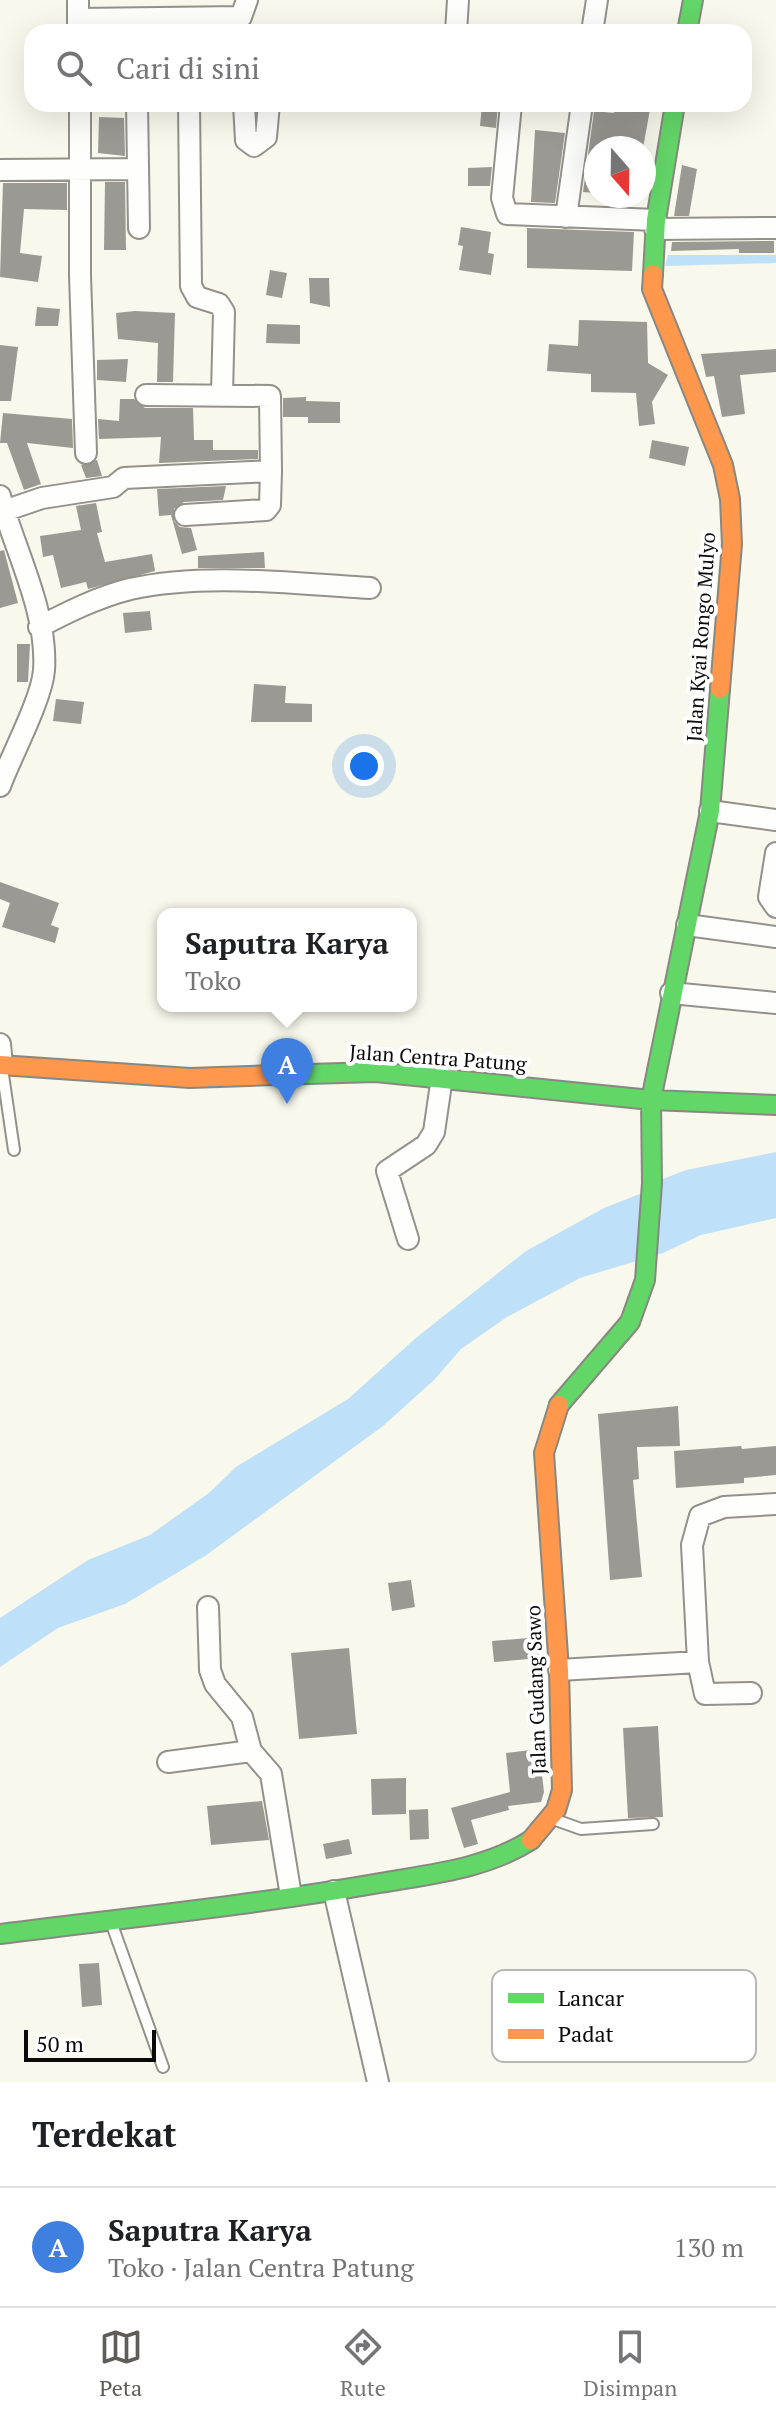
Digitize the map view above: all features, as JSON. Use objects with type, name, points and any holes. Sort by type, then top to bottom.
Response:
[{"type":"street","points":[[456,24],[458,0]]},
{"type":"street","points":[[593,24],[597,0]]},
{"type":"street","points":[[688,24],[693,0]]},
{"type":"street","points":[[78,17],[243,16]]},
{"type":"street","points":[[80,112],[80,275],[86,453]]},
{"type":"street","points":[[137,112],[139,228]]},
{"type":"street","points":[[189,112],[191,286],[197,297],[219,304],[224,312],[222,394]]},
{"type":"street","points":[[244,112],[246,140],[252,146],[262,144],[266,137],[268,112]]},
{"type":"street","points":[[510,112],[503,208],[507,214],[655,225],[776,228]]},
{"type":"street","points":[[566,217],[581,112]]},
{"type":"street","name":"Jalan Kyai Rongo Mulyo","points":[[652,1183],[651,1100],[710,811],[732,544],[730,499],[723,465],[652,289],[655,225],[674,112]]},
{"type":"street","points":[[0,170],[138,169]]},
{"type":"street","points":[[146,395],[270,396],[270,505],[266,510],[185,515]]},
{"type":"street","points":[[0,786],[44,670],[39,627],[2,504],[113,487],[124,478],[271,471]]},
{"type":"street","points":[[39,627],[130,589],[163,585],[258,582],[370,588]]},
{"type":"street","points":[[710,811],[776,820]]},
{"type":"street","points":[[776,853],[769,897],[776,907]]},
{"type":"street","points":[[687,925],[776,937]]},
{"type":"street","points":[[671,993],[776,1003]]},
{"type":"street","points":[[0,1044],[1,1065]]},
{"type":"street","name":"Jalan Centra Patung","points":[[1,1065],[190,1078],[376,1072],[651,1100],[776,1105]]},
{"type":"street","points":[[408,1239],[387,1171],[426,1145],[438,1115],[442,1077]]},
{"type":"street","name":"Jalan Gudang Sawo","points":[[551,1818],[562,1790],[559,1670],[544,1453],[548,1423],[555,1409],[630,1322],[640,1302],[647,1260],[652,1183]]},
{"type":"street","points":[[751,1693],[705,1694],[698,1662],[692,1545],[700,1516],[724,1507],[776,1504]]},
{"type":"street","points":[[208,1607],[210,1670],[221,1692],[234,1703],[242,1717],[251,1751],[271,1774],[276,1789],[291,1896]]},
{"type":"street","points":[[559,1670],[698,1662]]},
{"type":"street","points":[[168,1762],[251,1751]]},
{"type":"street","points":[[0,1934],[334,1891],[468,1867],[503,1856],[530,1841],[551,1818]]},
{"type":"street","points":[[334,1891],[378,2082]]},
{"type":"lane","points":[[1,1065],[14,1150]]},
{"type":"lane","points":[[551,1818],[581,1829],[653,1824]]},
{"type":"lane","points":[[111,1922],[163,2067]]},
{"type":"water","points":[[668,255],[776,255],[776,263],[665,266]]},
{"type":"water","points":[[776,1152],[776,1218],[701,1235],[663,1253],[580,1278],[507,1317],[461,1349],[434,1380],[383,1426],[205,1556],[125,1604],[58,1628],[0,1667],[0,1618],[88,1560],[150,1535],[209,1493],[236,1467],[348,1399],[417,1337],[526,1251],[604,1208],[655,1188],[663,1179],[686,1170]]},
{"type":"building","points":[[481,112],[497,112],[496,128],[480,126]]},
{"type":"building","points":[[594,112],[650,112],[645,136],[591,136]]},
{"type":"building","points":[[99,117],[124,118],[125,156],[98,153]]},
{"type":"building","points":[[535,130],[565,133],[555,203],[531,202]]},
{"type":"building","points":[[682,165],[697,169],[689,216],[674,216]]},
{"type":"building","points":[[492,167],[490,186],[468,186],[468,168]]},
{"type":"building","points":[[105,182],[125,182],[126,250],[104,250]]},
{"type":"building","points":[[3,183],[67,183],[67,210],[24,209],[20,253],[42,256],[38,282],[0,277]]},
{"type":"building","points":[[461,227],[491,232],[488,253],[494,254],[491,275],[459,270],[463,246],[458,245]]},
{"type":"building","points":[[527,228],[634,232],[632,271],[527,268]]},
{"type":"building","points":[[774,241],[774,253],[739,253],[739,249],[671,251],[672,242]]},
{"type":"building","points":[[270,270],[287,273],[282,298],[266,295]]},
{"type":"building","points":[[309,278],[329,278],[330,307],[310,303]]},
{"type":"building","points":[[37,307],[60,309],[58,326],[35,326]]},
{"type":"building","points":[[116,313],[175,313],[173,382],[157,382],[158,343],[118,339]]},
{"type":"building","points":[[579,320],[647,322],[648,363],[668,375],[652,402],[655,424],[639,426],[636,393],[591,392],[591,374],[547,371],[549,344],[578,346]]},
{"type":"building","points":[[267,324],[300,325],[300,344],[266,343]]},
{"type":"building","points":[[0,345],[18,347],[11,401],[0,401]]},
{"type":"building","points":[[776,349],[776,372],[740,375],[745,414],[722,417],[714,376],[706,377],[701,354]]},
{"type":"building","points":[[128,359],[126,382],[97,380],[97,360]]},
{"type":"building","points":[[306,397],[306,401],[340,402],[340,423],[308,423],[308,417],[283,417],[283,398]]},
{"type":"building","points":[[120,399],[134,399],[145,408],[193,408],[194,440],[213,440],[213,450],[258,450],[258,459],[159,463],[161,437],[99,439],[98,419],[119,421]]},
{"type":"building","points":[[3,413],[72,419],[73,448],[27,443],[41,484],[24,490],[7,443],[0,443]]},
{"type":"building","points":[[652,440],[689,447],[685,466],[649,458]]},
{"type":"building","points":[[97,460],[102,476],[86,478],[81,465]]},
{"type":"building","points":[[226,486],[223,500],[184,502],[174,509],[174,521],[180,527],[191,528],[197,550],[182,554],[171,515],[159,516],[157,489]]},
{"type":"building","points":[[96,503],[102,532],[97,533],[105,562],[152,554],[155,571],[88,589],[86,582],[61,588],[53,555],[43,557],[40,536],[81,530],[76,506]]},
{"type":"building","points":[[4,550],[18,603],[0,608],[0,551]]},
{"type":"building","points":[[264,552],[265,568],[198,568],[198,556]]},
{"type":"building","points":[[150,611],[152,630],[125,633],[123,613]]},
{"type":"building","points":[[17,644],[30,644],[28,682],[17,682]]},
{"type":"building","points":[[254,684],[286,686],[285,703],[312,704],[312,722],[251,722]]},
{"type":"building","points":[[56,699],[84,702],[81,724],[53,721]]},
{"type":"building","points":[[0,882],[59,903],[51,925],[59,928],[55,943],[2,927],[10,903],[0,899]]},
{"type":"building","points":[[678,1406],[680,1446],[637,1447],[639,1479],[633,1480],[642,1577],[610,1580],[598,1414]]},
{"type":"building","points":[[741,1446],[742,1449],[776,1446],[776,1475],[744,1478],[744,1483],[676,1488],[674,1451]]},
{"type":"building","points":[[411,1580],[415,1607],[392,1611],[388,1583]]},
{"type":"building","points":[[540,1637],[541,1658],[494,1662],[492,1641]]},
{"type":"building","points":[[349,1648],[357,1734],[299,1739],[291,1653]]},
{"type":"building","points":[[658,1726],[663,1817],[628,1818],[623,1728]]},
{"type":"building","points":[[539,1749],[544,1792],[541,1802],[508,1806],[509,1810],[471,1820],[478,1844],[464,1848],[451,1808],[510,1792],[506,1753]]},
{"type":"building","points":[[406,1778],[406,1814],[372,1815],[371,1779]]},
{"type":"building","points":[[262,1801],[269,1840],[211,1845],[207,1806]]},
{"type":"building","points":[[428,1809],[429,1839],[410,1840],[409,1810]]},
{"type":"building","points":[[349,1839],[352,1854],[326,1859],[323,1844]]},
{"type":"building","points":[[99,1963],[102,2005],[82,2007],[79,1964]]},
{"type":"traffic: fast","points":[[688,24],[693,0]]},
{"type":"traffic: fast","points":[[653,274],[656,220],[674,112]]},
{"type":"traffic: fast","points":[[559,1405],[630,1322],[645,1280],[652,1183],[651,1100],[710,811],[720,689]]},
{"type":"traffic: fast","points":[[274,1075],[376,1072],[651,1100],[776,1105]]},
{"type":"traffic: fast","points":[[0,1934],[238,1905],[419,1877],[496,1858],[531,1840]]},
{"type":"traffic: slow","points":[[653,274],[652,289],[723,465],[730,499],[732,544],[720,689]]},
{"type":"traffic: slow","points":[[0,1065],[190,1078],[274,1075]]},
{"type":"traffic: slow","points":[[531,1840],[556,1810],[562,1790],[559,1670],[544,1453],[559,1405]]},
{"type":"place","name":"Saputra Karya","points":[[287,1104]]}]
